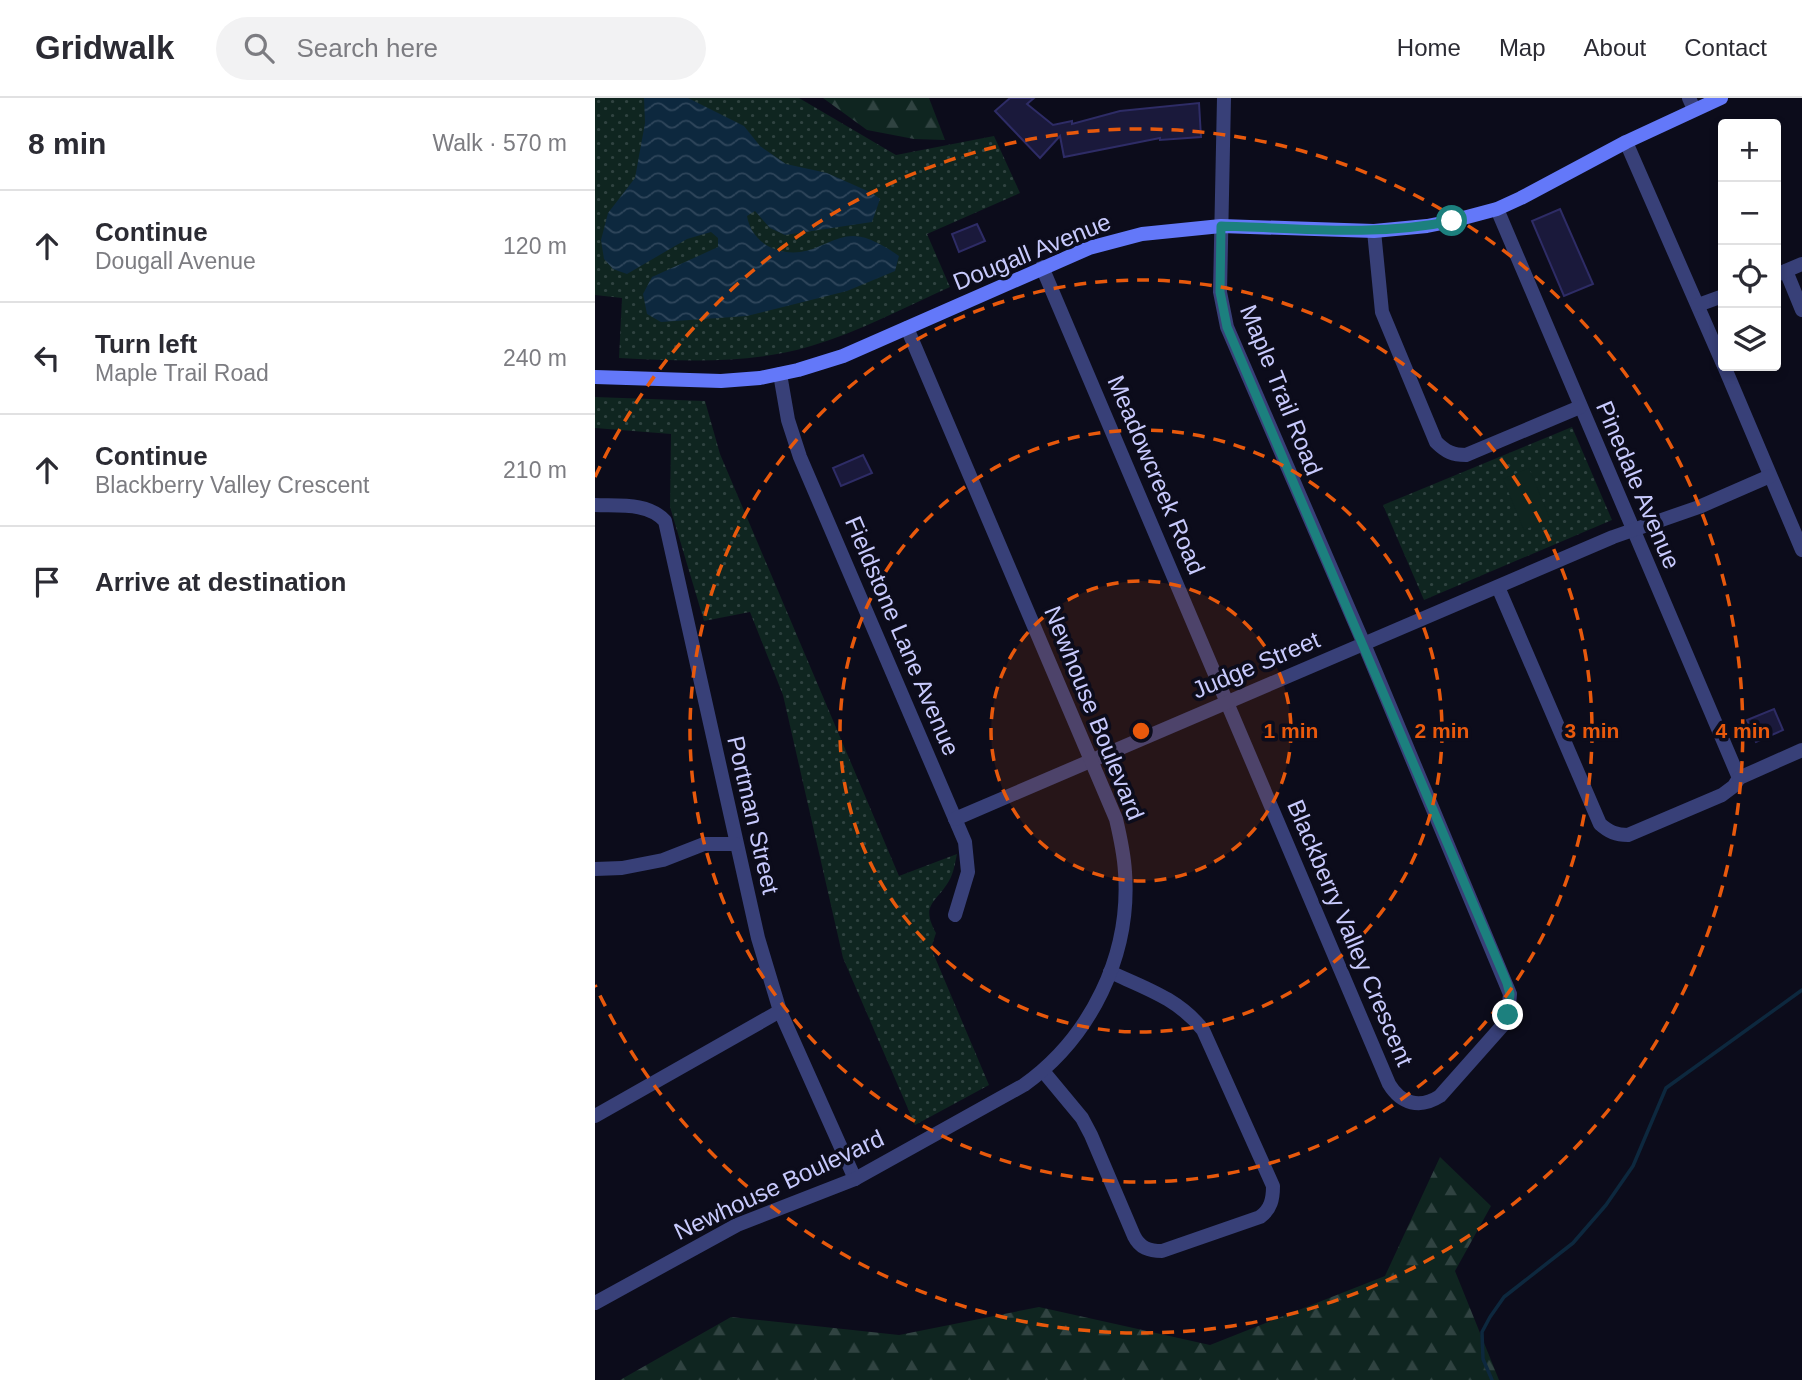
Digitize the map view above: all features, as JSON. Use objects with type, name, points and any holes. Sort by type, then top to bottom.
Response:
[{"type":"street","name":"Maple Trail Road","points":[[1224,98],[1220,292],[1227,327],[1364,644]]},
{"type":"street","name":"Dougall Avenue","points":[[595,377],[704,382],[780,374],[843,356],[1089,248],[1142,234],[1221,226],[1374,232],[1427,226],[1497,209],[1553,182],[1691,103],[1721,98]]},
{"type":"street","points":[[1626,142],[1718,352]]},
{"type":"street","name":"Pinedale Avenue","points":[[1497,209],[1739,778]]},
{"type":"street","points":[[1374,232],[1380,299],[1387,327],[1436,442],[1444,450],[1454,455],[1466,455],[1580,407]]},
{"type":"street","points":[[1802,264],[1781,273],[1802,310]]},
{"type":"street","name":"Meadowcreek Road","points":[[1042,267],[1228,701]]},
{"type":"street","points":[[1697,306],[1718,298]]},
{"type":"street","name":"Newhouse Boulevard","points":[[595,1303],[737,1225],[855,1179],[1006,1097],[1043,1071],[1078,1032],[1110,972],[1123,921],[1125,872],[1116,819],[907,328]]},
{"type":"street","points":[[1726,371],[1802,550]]},
{"type":"street","name":"Fieldstone Lane Avenue","points":[[780,374],[788,420],[800,457],[965,842],[968,872],[955,915]]},
{"type":"street","name":"Judge Street","points":[[955,819],[1633,530],[1699,507],[1770,476]]},
{"type":"street","name":"Portman Street","points":[[595,505],[643,508],[665,521],[758,938],[780,1011],[855,1179]]},
{"type":"street","points":[[1498,587],[1600,824],[1608,831],[1617,835],[1629,835],[1722,794],[1734,786],[1739,778],[1802,750]]},
{"type":"street","name":"Blackberry Valley Crescent","points":[[1228,701],[1389,1084],[1402,1099],[1421,1104],[1431,1102],[1440,1096],[1503,1025],[1508,1015],[1510,994],[1364,644]]},
{"type":"street","points":[[595,869],[622,868],[663,860],[703,844],[736,844]]},
{"type":"street","points":[[1043,1071],[1081,1118],[1091,1135],[1134,1236],[1143,1248],[1162,1251],[1268,1212],[1273,1186],[1203,1030],[1173,1001],[1110,972]]},
{"type":"street","points":[[595,1116],[780,1011]]},
{"type":"green space","points":[[595,98],[799,98],[896,155],[994,136],[1020,193],[927,234],[950,287],[847,334],[787,352],[740,359],[692,361],[619,358],[622,298],[595,295]]},
{"type":"green space","points":[[823,98],[929,98],[945,140],[914,139],[867,130]]},
{"type":"green space","points":[[595,397],[705,401],[720,454],[899,876],[957,854],[951,878],[930,910],[929,916],[936,933],[931,948],[989,1085],[915,1125],[843,958],[783,695],[750,612],[704,621],[670,507],[671,434],[595,428]]},
{"type":"green space","points":[[1572,427],[1612,520],[1424,600],[1383,505]]},
{"type":"green space","points":[[1529,468],[1550,519],[1524,530],[1503,479]]},
{"type":"green space","points":[[1440,1157],[1491,1206],[1455,1271],[1499,1380],[620,1380],[731,1317],[899,1335],[1039,1307],[1210,1345],[1385,1276]]},
{"type":"water","points":[[644,98],[688,98],[744,126],[760,146],[786,164],[827,173],[872,193],[880,199],[872,222],[785,235],[770,228],[755,211],[747,216],[753,233],[773,249],[800,252],[840,238],[859,236],[899,256],[895,271],[847,291],[747,316],[661,322],[647,314],[643,294],[652,277],[718,247],[718,238],[711,232],[687,239],[627,274],[613,269],[604,259],[601,240],[608,213],[635,178],[645,123]]},
{"type":"building","points":[[1010,98],[1034,98],[1027,104],[1053,125],[1072,121],[1072,124],[1120,111],[1199,103],[1201,137],[1160,138],[1064,157],[1060,136],[1040,158],[995,111]]},
{"type":"building","points":[[1560,209],[1593,284],[1564,296],[1532,221]]},
{"type":"building","points":[[977,224],[985,241],[959,252],[952,234]]},
{"type":"building","points":[[863,455],[872,473],[841,486],[833,468]]},
{"type":"building","points":[[1774,709],[1783,730],[1756,742],[1747,720]]},
{"type":"waterway","points":[[1492,1380],[1483,1359],[1482,1332],[1490,1317],[1504,1297],[1573,1243],[1606,1205],[1633,1166],[1666,1088],[1802,990]]},
{"type":"route","points":[[1452,221],[1374,232],[1221,226],[1220,292],[1227,327],[1507,983],[1510,994],[1508,1015]]}]
